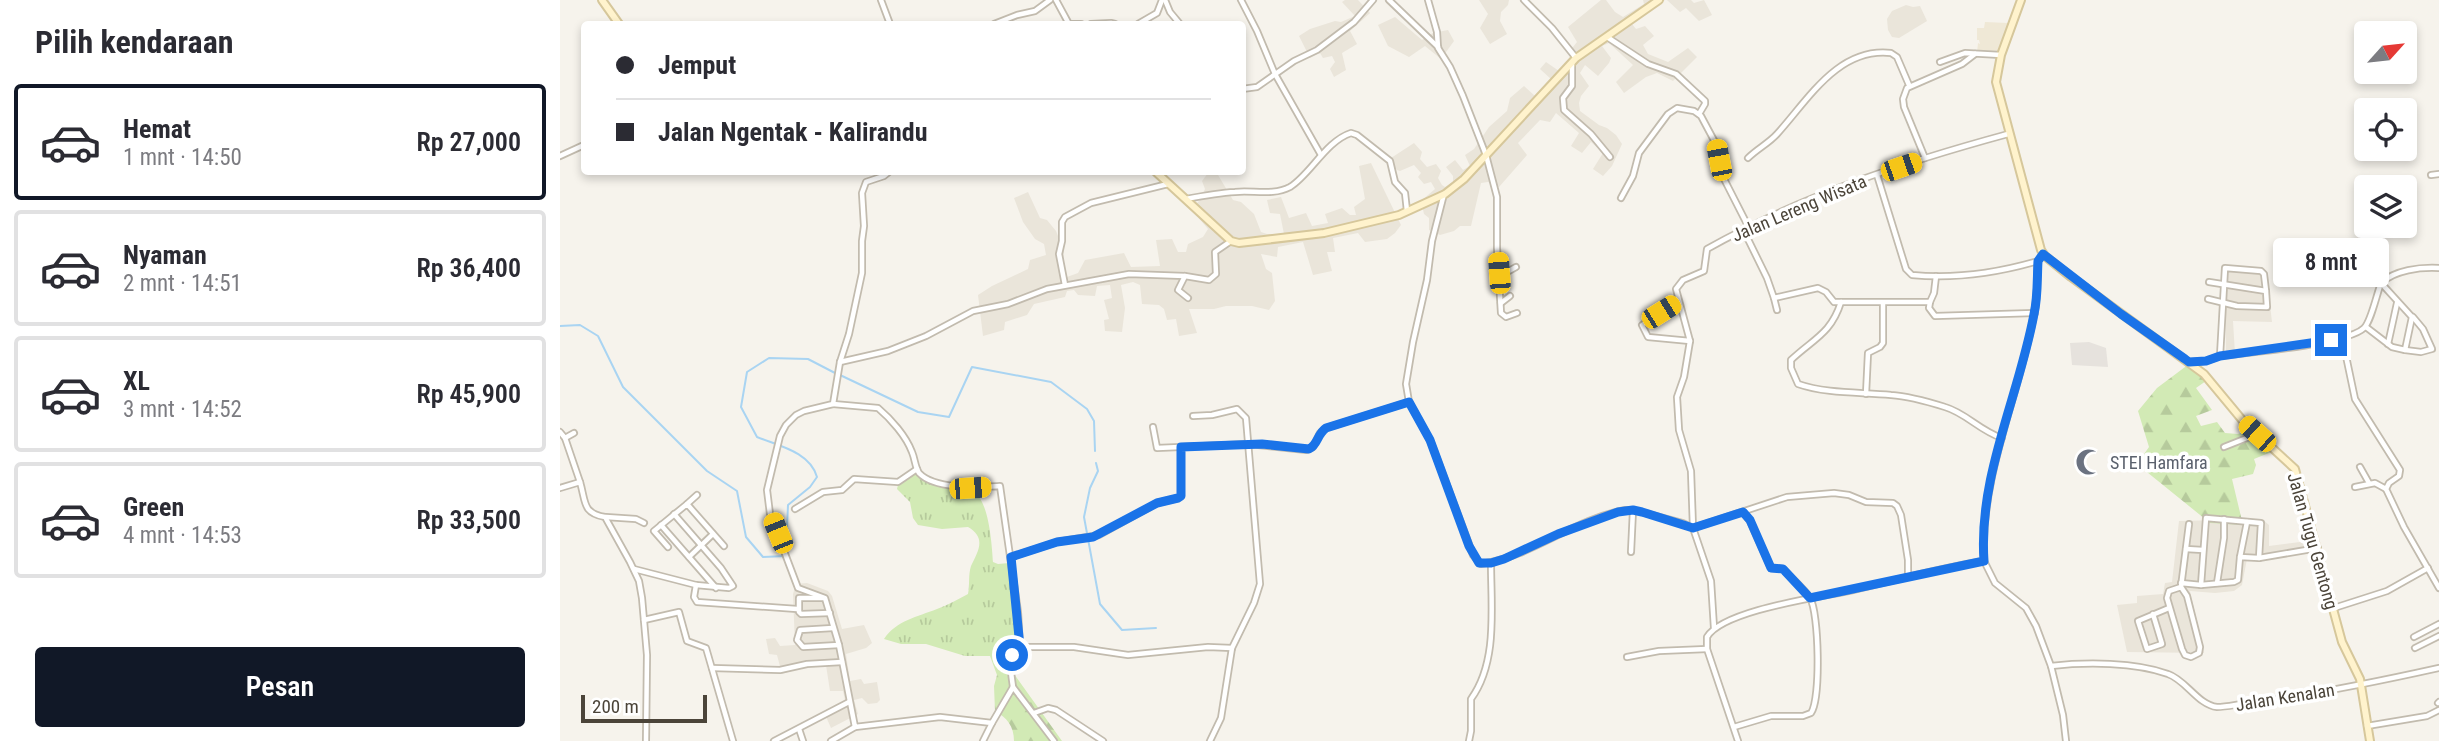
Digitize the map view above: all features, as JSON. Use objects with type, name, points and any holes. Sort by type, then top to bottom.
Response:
[{"type":"main road","points":[[602,0],[617,21]]},
{"type":"main road","points":[[1159,175],[1231,242],[1265,242],[1324,233],[1407,212],[1444,194],[1464,179],[1574,61],[1659,0]]},
{"type":"main road","points":[[2021,0],[1996,71],[1996,89],[2043,254]]},
{"type":"main road","name":"Jalan Tugu Gentong","points":[[2043,254],[2204,374],[2243,421],[2295,469],[2342,642],[2362,685],[2370,741]]},
{"type":"street","points":[[881,0],[889,21]]},
{"type":"street","points":[[1002,21],[1035,11],[1050,0]]},
{"type":"street","points":[[1056,0],[1068,21]]},
{"type":"street","points":[[1143,21],[1157,13],[1164,0]]},
{"type":"street","points":[[1164,0],[1178,21]]},
{"type":"street","points":[[1241,0],[1275,74],[1321,155]]},
{"type":"street","points":[[1246,88],[1257,87],[1317,50],[1354,22],[1373,0]]},
{"type":"street","points":[[1389,0],[1438,48],[1455,77],[1486,155],[1497,197],[1497,248],[1503,316],[1517,313]]},
{"type":"street","points":[[1428,0],[1435,23],[1438,48]]},
{"type":"street","points":[[1524,0],[1552,28],[1574,61],[1572,86],[1563,98],[1564,110],[1591,134],[1611,157]]},
{"type":"street","points":[[1607,37],[1648,64],[1676,74],[1705,101],[1699,114]]},
{"type":"street","points":[[1748,158],[1775,136],[1820,84],[1843,65],[1857,57],[1891,53],[1897,58],[1909,85],[1903,99],[1904,107],[1925,158]]},
{"type":"street","points":[[1940,62],[1965,53],[2001,55]]},
{"type":"street","points":[[1909,85],[1962,64],[1975,54]]},
{"type":"street","points":[[1620,198],[1633,176],[1639,153],[1668,114],[1677,108],[1699,114],[1717,146],[1722,175],[1748,226]]},
{"type":"street","points":[[1186,200],[1233,192],[1285,189],[1297,182],[1321,155],[1346,134],[1351,133],[1390,161],[1395,182],[1405,192],[1407,212]]},
{"type":"street","name":"Jalan Lereng Wisata","points":[[1678,301],[1677,286],[1690,276],[1704,271],[1707,249],[1748,226],[1854,181],[2008,134]]},
{"type":"street","points":[[560,156],[581,146]]},
{"type":"street","points":[[2431,175],[2439,174]]},
{"type":"street","points":[[833,404],[840,362],[862,273],[862,188],[870,180],[885,175]]},
{"type":"street","points":[[1877,175],[1907,271],[1912,275],[1936,276],[2002,270],[2038,261]]},
{"type":"street","points":[[1065,285],[1059,254],[1062,222],[1065,217],[1091,203],[1169,184]]},
{"type":"street","points":[[1444,194],[1406,384],[1409,402],[1430,440],[1473,555],[1481,564],[1491,563],[1618,512],[1633,510],[1693,528],[1787,497],[1834,493],[1849,495],[1866,502],[1895,504],[1903,523],[1908,577]]},
{"type":"street","points":[[1743,229],[1767,278],[1777,310]]},
{"type":"street","points":[[840,362],[888,351],[926,337],[973,311],[1008,304],[1047,289],[1129,274],[1185,276],[1206,280],[1212,278],[1216,271],[1215,253],[1231,242]]},
{"type":"street","points":[[2043,254],[2038,261],[2035,313],[1985,510],[1984,561],[1995,583],[2022,604],[2031,616],[2042,639],[2063,715],[2066,741]]},
{"type":"street","points":[[1500,276],[1516,267]]},
{"type":"street","points":[[2208,299],[2224,302],[2265,309],[2267,307],[2263,272],[2227,267],[2224,270],[2224,302],[2220,356]]},
{"type":"street","points":[[2189,362],[2342,337],[2358,332],[2366,327],[2381,283],[2386,278],[2412,269],[2439,268]]},
{"type":"street","points":[[1185,276],[1178,290],[1188,298]]},
{"type":"street","points":[[1936,276],[1929,308],[1935,316],[2035,313]]},
{"type":"street","points":[[2209,282],[2266,290]]},
{"type":"street","points":[[2366,327],[2392,347],[2421,352],[2432,349],[2420,324],[2381,283]]},
{"type":"street","points":[[1774,298],[1818,288],[1826,292],[1834,302],[1930,302]]},
{"type":"street","points":[[1500,304],[1510,296]]},
{"type":"street","points":[[1690,341],[1650,338],[1642,325],[1678,301],[1690,341],[1682,386],[1677,397],[1679,430],[1692,479],[1693,528],[1711,581],[1714,628]]},
{"type":"street","points":[[1841,302],[1835,321],[1790,362],[1796,382],[1802,386],[1892,395],[1943,406],[1964,414],[1984,430],[2002,438]]},
{"type":"street","points":[[2388,344],[2397,302]]},
{"type":"street","points":[[1867,394],[1868,353],[1883,343],[1882,303]]},
{"type":"street","points":[[2405,350],[2412,317]]},
{"type":"street","points":[[2342,337],[2355,399],[2400,470],[2399,476],[2389,483],[2386,489]]},
{"type":"street","points":[[2204,374],[2206,361]]},
{"type":"street","points":[[1153,427],[1157,449],[1249,444],[1309,449],[1315,445],[1320,433],[1326,428],[1409,402]]},
{"type":"street","points":[[825,598],[798,588],[770,514],[767,490],[780,436],[786,425],[804,411],[833,404],[878,408],[907,442],[922,475],[937,482],[970,488],[1000,485],[1020,647]]},
{"type":"street","points":[[1193,416],[1237,410],[1245,418],[1260,584],[1254,603],[1232,648],[1221,718],[1210,741]]},
{"type":"street","points":[[560,432],[565,438],[589,512],[605,517],[636,519],[644,523]]},
{"type":"street","points":[[565,438],[574,433]]},
{"type":"street","points":[[2224,447],[2257,434]]},
{"type":"street","points":[[1011,557],[1057,542],[1093,537],[1157,503],[1181,496],[1181,447]]},
{"type":"street","points":[[2360,467],[2369,483]]},
{"type":"street","points":[[794,509],[823,492],[842,490],[854,479],[898,482],[917,469]]},
{"type":"street","points":[[560,488],[580,482]]},
{"type":"street","points":[[2355,487],[2375,483],[2386,489],[2404,527],[2428,568],[2436,576],[2439,588]]},
{"type":"street","points":[[668,547],[654,531],[698,495]]},
{"type":"street","points":[[687,504],[724,547]]},
{"type":"street","points":[[1631,552],[1633,510]]},
{"type":"street","points":[[1734,727],[1771,716],[1803,716],[1814,710],[1817,696],[1818,660],[1810,598],[1783,569],[1771,568],[1750,520],[1743,512]]},
{"type":"street","points":[[633,569],[696,585],[729,589],[733,586],[674,514]]},
{"type":"street","points":[[605,517],[633,569],[640,589],[647,655],[646,741]]},
{"type":"street","points":[[2201,585],[2206,519],[2249,520],[2262,524],[2259,558]]},
{"type":"street","points":[[2217,583],[2224,519]]},
{"type":"street","points":[[2189,524],[2181,585],[2196,625],[2200,647],[2197,655],[2189,657],[2185,653],[2167,593],[2181,585],[2237,581],[2247,522]]},
{"type":"street","points":[[661,525],[716,588]]},
{"type":"street","points":[[688,557],[713,534]]},
{"type":"street","points":[[2240,557],[2259,558],[2318,548]]},
{"type":"street","points":[[2186,549],[2203,550]]},
{"type":"street","points":[[1738,741],[1707,649],[1707,637],[1714,628],[1746,614],[1810,598],[1984,561]]},
{"type":"street","points":[[1469,741],[1471,699],[1478,692],[1485,677],[1490,642],[1491,563]]},
{"type":"street","points":[[2334,608],[2387,591],[2428,568]]},
{"type":"street","points":[[696,585],[694,597],[697,602],[797,609]]},
{"type":"street","points":[[825,598],[799,598],[799,611],[801,614],[830,613]]},
{"type":"street","points":[[825,598],[839,645],[855,727]]},
{"type":"street","points":[[2153,614],[2162,643],[2147,649],[2138,621],[2153,614],[2170,608]]},
{"type":"street","points":[[644,620],[679,612],[687,641],[705,646],[733,741]]},
{"type":"street","points":[[2414,637],[2439,624]]},
{"type":"street","points":[[834,628],[800,630],[797,640],[803,647],[839,645]]},
{"type":"street","points":[[2415,648],[2439,636]]},
{"type":"street","points":[[1054,741],[1013,687],[1010,666],[1012,655],[1020,647],[1074,647],[1128,655],[1208,647],[1232,648]]},
{"type":"street","points":[[1627,657],[1659,651],[1707,649]]},
{"type":"street","points":[[712,668],[780,670],[807,664],[842,662]]},
{"type":"street","name":"Jalan Kenalan","points":[[2051,666],[2087,663],[2128,666],[2169,674],[2207,703],[2217,707],[2285,699],[2439,668]]},
{"type":"street","points":[[983,741],[1013,687]]},
{"type":"street","points":[[774,741],[849,702]]},
{"type":"street","points":[[1034,713],[1048,708],[1056,710],[1103,741]]},
{"type":"street","points":[[2367,726],[2427,716],[2439,710]]},
{"type":"street","points":[[831,741],[855,727],[940,717],[992,723]]},
{"type":"street","points":[[799,729],[803,741]]},
{"type":"shaded area","points":[[1358,0],[1370,13],[1350,31],[1357,44],[1342,53],[1346,70],[1334,77],[1330,69],[1335,62],[1332,56],[1323,58],[1320,53],[1310,58],[1299,36],[1310,29],[1355,16],[1342,2]]},
{"type":"shaded area","points":[[1479,0],[1509,0],[1501,12],[1500,21],[1507,34],[1490,44],[1480,28],[1488,14]]},
{"type":"shaded area","points":[[1601,0],[1606,0],[1615,12],[1623,17],[1644,4],[1643,0],[1665,0],[1632,24],[1636,29],[1645,26],[1654,36],[1643,45],[1648,54],[1668,62],[1688,48],[1697,57],[1673,81],[1657,73],[1646,77],[1624,93],[1616,82],[1633,65],[1609,43],[1602,46],[1611,58],[1609,63],[1598,76],[1585,65],[1580,73],[1589,86],[1579,103],[1580,111],[1616,135],[1622,144],[1612,166],[1603,176],[1593,169],[1603,153],[1591,142],[1582,153],[1571,146],[1579,133],[1556,113],[1550,122],[1540,120],[1518,143],[1527,155],[1499,187],[1488,182],[1481,183],[1471,226],[1460,226],[1440,235],[1429,230],[1429,218],[1424,214],[1421,201],[1435,189],[1431,182],[1424,184],[1418,177],[1421,173],[1414,165],[1400,171],[1388,160],[1414,143],[1422,152],[1420,159],[1427,167],[1436,164],[1441,171],[1438,178],[1442,185],[1445,187],[1453,182],[1453,176],[1446,167],[1455,160],[1463,170],[1470,166],[1465,155],[1474,149],[1489,127],[1507,111],[1510,98],[1524,86],[1535,96],[1552,80],[1540,69],[1546,62],[1559,71],[1574,57],[1569,52],[1577,42],[1568,27]]},
{"type":"shaded area","points":[[1667,0],[1691,0],[1694,3],[1704,0],[1712,15],[1699,21],[1686,8],[1680,12]]},
{"type":"shaded area","points":[[1906,5],[1920,6],[1927,21],[1899,38],[1892,37],[1887,19],[1892,11]]},
{"type":"shaded area","points":[[1395,17],[1422,40],[1433,33],[1448,30],[1454,41],[1441,59],[1425,46],[1409,57],[1388,46],[1378,25]]},
{"type":"shaded area","points":[[1985,22],[2008,23],[2000,54],[1977,53],[1978,43],[1980,44],[1977,40],[1977,28],[1984,28]]},
{"type":"shaded area","points":[[1371,163],[1401,225],[1387,239],[1365,242],[1358,233],[1333,238],[1335,252],[1327,252],[1332,271],[1313,275],[1303,242],[1278,247],[1277,257],[1261,254],[1266,269],[1272,273],[1275,301],[1269,310],[1252,306],[1189,309],[1197,333],[1179,336],[1176,319],[1167,320],[1164,309],[1159,305],[1142,304],[1140,285],[1133,282],[1121,285],[1125,308],[1122,332],[1105,331],[1104,320],[1109,319],[1104,300],[1112,298],[1110,285],[1097,286],[1095,296],[1078,295],[1074,290],[1067,291],[1065,297],[1034,304],[1027,315],[1005,322],[1004,330],[983,336],[978,295],[1028,269],[1030,260],[1046,255],[1044,244],[1035,239],[1023,222],[1014,198],[1028,192],[1040,218],[1047,220],[1056,231],[1064,251],[1063,263],[1067,277],[1078,273],[1085,260],[1124,253],[1131,267],[1160,266],[1156,240],[1172,239],[1178,252],[1186,252],[1188,244],[1203,237],[1208,229],[1191,209],[1200,200],[1205,189],[1202,181],[1206,175],[1218,175],[1233,200],[1241,202],[1254,214],[1261,232],[1284,234],[1280,214],[1270,213],[1267,200],[1281,197],[1289,218],[1306,213],[1312,226],[1328,223],[1325,214],[1342,208],[1350,215],[1356,215],[1354,207],[1365,199],[1359,166]]},
{"type":"shaded area","points":[[2225,266],[2266,271],[2272,322],[2233,321],[2235,354],[2226,355]]},
{"type":"shaded area","points":[[2089,342],[2106,348],[2108,367],[2072,365],[2070,343]]},
{"type":"shaded area","points":[[2262,519],[2269,525],[2269,546],[2316,540],[2319,551],[2247,559],[2242,585],[2234,591],[2190,591],[2204,653],[2127,652],[2117,605],[2137,603],[2137,596],[2163,594],[2165,583],[2172,582],[2179,521]]},
{"type":"shaded area","points":[[807,583],[828,591],[832,596],[842,629],[864,625],[872,643],[866,648],[846,654],[850,681],[861,679],[864,684],[877,682],[880,700],[868,704],[862,698],[854,700],[858,714],[831,728],[824,712],[845,700],[843,691],[830,691],[826,665],[806,666],[782,674],[777,655],[769,654],[766,639],[775,638],[780,646],[795,645],[793,594],[796,584]]},
{"type":"green space","points":[[2189,364],[2206,381],[2196,388],[2212,410],[2196,416],[2201,426],[2217,422],[2225,433],[2238,434],[2250,429],[2274,451],[2254,459],[2256,465],[2253,474],[2232,479],[2243,525],[2210,523],[2137,464],[2149,447],[2138,411],[2157,388]]},
{"type":"green space","points":[[916,472],[946,487],[959,492],[972,492],[979,497],[989,524],[993,562],[1009,563],[1015,612],[1015,644],[1008,654],[1008,669],[1002,675],[997,675],[990,656],[965,656],[926,644],[901,644],[884,639],[901,623],[968,594],[970,569],[979,545],[974,531],[968,527],[942,529],[918,525],[913,518],[910,502],[897,489],[898,485]]},
{"type":"green space","points":[[1014,674],[1062,741],[1014,741],[1009,723],[995,711],[994,686],[997,675]]},
{"type":"waterway","points":[[560,326],[580,325],[598,336],[623,387],[707,471],[737,491],[746,537],[763,557],[786,556]]},
{"type":"waterway","points":[[786,550],[788,505],[810,487],[817,477],[808,461],[801,456],[757,437],[741,407],[747,372],[769,358],[808,359],[835,373]]},
{"type":"waterway","points":[[840,375],[918,412],[949,417],[972,367],[1051,382],[1087,409],[1094,421],[1095,451]]},
{"type":"waterway","points":[[1096,463],[1098,471],[1090,488],[1084,517],[1100,604],[1122,630],[1156,628]]},
{"type":"place","name":"STEI Hamfara","points":[[2089,462]]},
{"type":"route","points":[[1012,655],[1020,647],[1011,557],[1057,542],[1099,535],[1157,503],[1178,498],[1181,496],[1181,447],[1262,444],[1306,450],[1315,445],[1320,433],[1326,428],[1409,402],[1430,440],[1454,499],[1469,546],[1479,563],[1504,559],[1558,534],[1625,510],[1642,512],[1693,528],[1743,512],[1750,520],[1771,568],[1783,569],[1810,598],[1984,561],[1983,530],[1989,486],[2035,313],[2038,261],[2043,254],[2189,362],[2331,340]]}]
